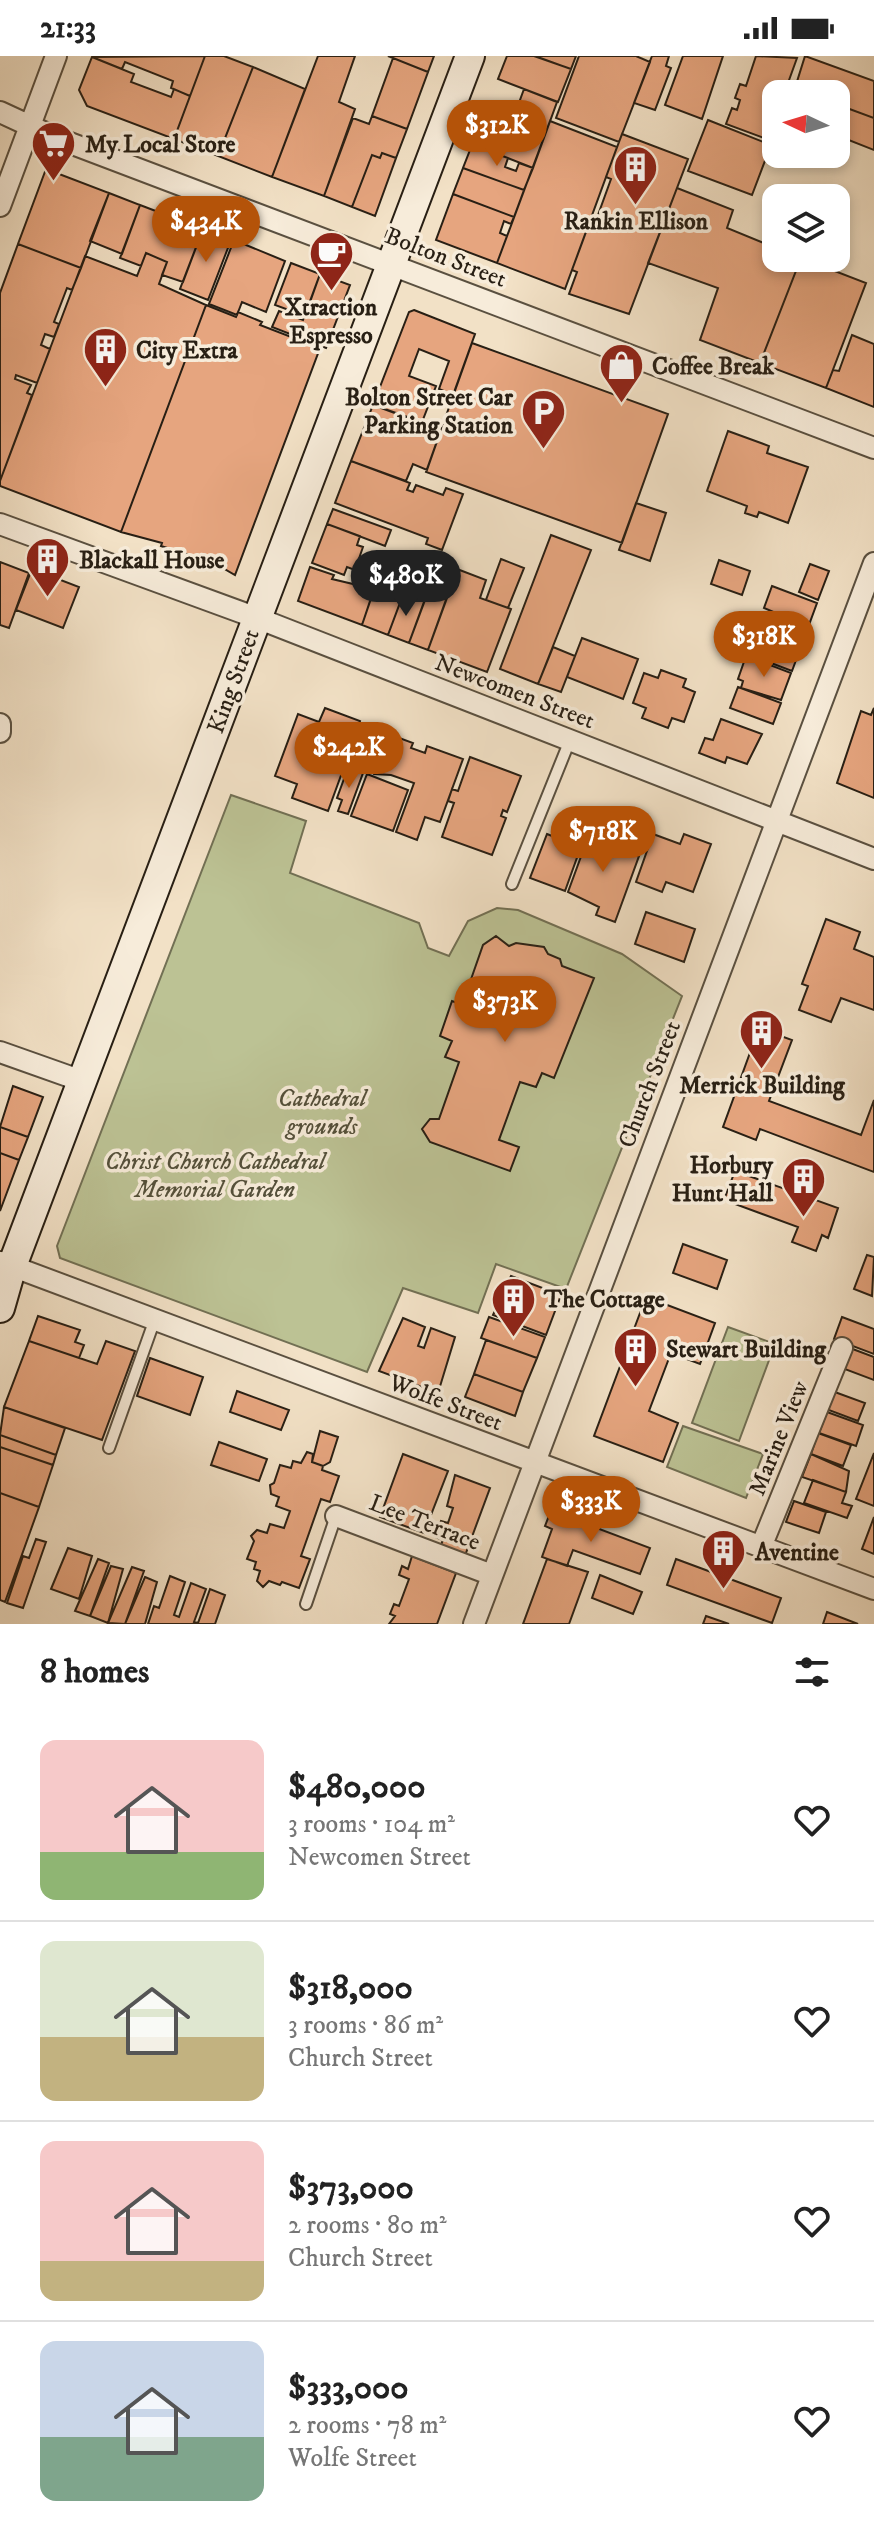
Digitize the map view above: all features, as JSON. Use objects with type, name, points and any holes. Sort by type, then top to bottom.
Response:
[{"type":"main road","name":"King Street","points":[[0,1308],[6,1264],[82,1081],[470,56]]},
{"type":"street","points":[[0,206],[56,56]]},
{"type":"street","name":"Bolton Street","points":[[0,112],[54,137],[874,448]]},
{"type":"street","name":"Newcomen Street","points":[[0,524],[257,618],[874,859]]},
{"type":"street","name":"Church Street","points":[[474,1624],[874,563]]},
{"type":"street","points":[[0,724],[0,732]]},
{"type":"street","points":[[0,1052],[82,1081]]},
{"type":"street","name":"Wolfe Street","points":[[6,1264],[874,1589]]},
{"type":"street","name":"Marine View","points":[[761,1547],[842,1348]]},
{"type":"street","name":"Lee Terrace","points":[[336,1516],[492,1575]]},
{"type":"lane","points":[[512,884],[570,740]]},
{"type":"lane","points":[[109,1448],[155,1319]]},
{"type":"lane","name":"Lee Terrace","points":[[306,1604],[336,1516]]},
{"type":"green space","name":"Cathedral grounds","points":[[231,795],[306,821],[290,873],[419,923],[428,948],[449,956],[468,921],[497,908],[518,910],[622,954],[682,996],[566,1289],[496,1264],[478,1313],[403,1288],[367,1372],[60,1258],[57,1246]]},
{"type":"green space","points":[[728,1327],[775,1344],[739,1441],[692,1423]]},
{"type":"green space","points":[[683,1426],[763,1454],[746,1498],[667,1467]]},
{"type":"building","points":[[205,56],[190,96],[171,88],[173,81],[125,62],[122,69],[92,57]]},
{"type":"building","points":[[205,56],[224,56],[253,67],[218,156],[174,139]]},
{"type":"building","points":[[318,56],[355,56],[339,102],[355,109],[324,196],[272,177]]},
{"type":"building","points":[[388,56],[434,56],[428,72]]},
{"type":"building","points":[[507,56],[535,56],[571,69],[558,102],[498,79]]},
{"type":"building","points":[[534,56],[576,56],[571,69]]},
{"type":"building","points":[[579,56],[636,56],[650,62],[619,142],[556,118]]},
{"type":"building","points":[[652,56],[669,56],[666,66],[671,68],[655,110],[634,103]]},
{"type":"building","points":[[683,56],[723,56],[702,119],[665,105]]},
{"type":"building","points":[[756,56],[797,58],[789,80],[762,80],[762,137],[726,124],[732,108],[737,110],[740,100],[735,98],[740,84],[746,86]]},
{"type":"building","points":[[805,56],[874,81],[874,118],[850,109],[850,80],[798,80]]},
{"type":"building","points":[[92,57],[134,74],[131,82],[171,97],[174,89],[190,96],[174,139],[87,106],[79,90]]},
{"type":"building","points":[[393,58],[428,72],[407,129],[372,116]]},
{"type":"building","points":[[253,67],[305,89],[272,177],[218,156]]},
{"type":"building","points":[[524,89],[557,102],[533,168],[500,155]]},
{"type":"building","points":[[850,109],[874,118],[874,150],[850,141]]},
{"type":"building","points":[[372,116],[407,129],[396,158],[382,153],[380,158],[372,155],[352,207],[324,196],[353,118],[369,124]]},
{"type":"building","points":[[708,120],[762,141],[762,168],[752,195],[688,171]]},
{"type":"building","points":[[550,121],[617,147],[565,289],[497,263]]},
{"type":"building","name":"Rankin Ellison","points":[[622,134],[688,159],[629,314],[569,294],[577,272],[572,270],[589,224],[594,226],[611,179],[606,177]]},
{"type":"building","points":[[472,145],[508,158],[505,167],[516,171],[519,163],[533,168],[524,190],[463,168]]},
{"type":"building","points":[[382,153],[396,158],[375,216],[352,207],[372,155],[380,158]]},
{"type":"building","points":[[463,168],[524,190],[514,217],[453,194]]},
{"type":"building","points":[[46,169],[109,193],[81,268],[18,244]]},
{"type":"building","points":[[677,188],[733,210],[727,228],[762,242],[762,272],[796,272],[760,363],[700,340],[718,288],[648,263]]},
{"type":"building","points":[[109,193],[140,205],[122,254],[90,241]]},
{"type":"building","points":[[453,194],[514,217],[511,224],[504,221],[500,233],[507,236],[497,263],[436,240]]},
{"type":"building","points":[[140,205],[203,229],[183,282],[162,275],[167,262],[146,253],[141,266],[120,258]]},
{"type":"building","points":[[203,229],[231,240],[208,300],[180,289]]},
{"type":"building","points":[[234,240],[285,261],[266,312],[242,302],[237,315],[209,304]]},
{"type":"building","points":[[18,244],[81,268],[72,290],[67,288],[54,322],[59,324],[54,337],[45,334],[41,345],[50,349],[37,383],[16,375],[15,379],[31,385],[27,393],[32,395],[0,481],[0,293]]},
{"type":"building","name":"City Extra","points":[[146,253],[167,262],[159,284],[206,305],[121,532],[0,486],[0,481],[85,256],[137,276]]},
{"type":"building","points":[[291,263],[320,274],[305,316],[275,305]]},
{"type":"building","points":[[796,272],[837,272],[866,283],[826,388],[760,363]]},
{"type":"building","points":[[320,274],[350,285],[326,348],[272,327],[279,311],[303,320]]},
{"type":"building","points":[[206,305],[236,317],[238,312],[262,322],[260,325],[320,348],[235,575],[214,563],[200,562],[199,558],[161,546],[162,543],[121,532]]},
{"type":"building","points":[[414,310],[475,334],[453,395],[439,389],[449,361],[419,349],[409,376],[436,386],[422,422],[373,405],[409,312]]},
{"type":"building","points":[[852,335],[874,344],[874,407],[826,388],[833,370],[839,371]]},
{"type":"building","name":"Bolton Street Car Parking Station","points":[[472,343],[668,414],[622,543],[426,472]]},
{"type":"building","points":[[373,405],[441,430],[427,470],[413,464],[406,481],[351,461]]},
{"type":"building","points":[[728,431],[769,446],[767,453],[808,467],[788,523],[759,512],[757,517],[745,513],[747,506],[707,491]]},
{"type":"building","points":[[351,461],[410,483],[407,490],[413,492],[416,485],[443,495],[446,488],[463,494],[442,550],[426,544],[428,538],[335,503]]},
{"type":"building","points":[[636,503],[666,513],[650,561],[619,550]]},
{"type":"building","points":[[333,509],[391,530],[385,546],[327,524]]},
{"type":"building","points":[[327,524],[360,536],[357,545],[363,547],[355,570],[347,567],[344,575],[312,563]]},
{"type":"building","points":[[551,535],[591,550],[538,684],[500,669]]},
{"type":"building","points":[[501,559],[524,568],[508,608],[486,600]]},
{"type":"building","points":[[719,560],[750,571],[742,595],[711,584]]},
{"type":"building","points":[[0,562],[29,573],[9,628],[0,625]]},
{"type":"building","points":[[810,564],[829,571],[818,600],[799,592]]},
{"type":"building","points":[[310,567],[334,575],[332,579],[374,589],[362,625],[298,601]]},
{"type":"building","name":"Blackall House","points":[[32,569],[79,587],[63,628],[16,610]]},
{"type":"building","points":[[436,569],[455,576],[428,650],[409,643]]},
{"type":"building","points":[[457,569],[486,580],[480,598],[511,609],[487,672],[428,650]]},
{"type":"building","points":[[377,581],[404,592],[388,635],[362,625]]},
{"type":"building","points":[[772,586],[817,603],[792,671],[739,651],[748,627],[763,632],[769,617],[774,619],[776,613],[764,608]]},
{"type":"building","points":[[404,592],[425,600],[409,643],[388,635]]},
{"type":"building","points":[[582,638],[638,659],[623,699],[567,677]]},
{"type":"building","points":[[553,647],[575,656],[561,692],[538,684]]},
{"type":"building","points":[[746,656],[791,673],[781,700],[741,688],[743,681],[738,679]]},
{"type":"building","points":[[661,670],[686,679],[683,687],[695,692],[684,722],[672,718],[668,728],[642,718],[646,708],[633,703],[644,673],[658,678]]},
{"type":"building","points":[[738,687],[781,703],[773,724],[730,708]]},
{"type":"building","points":[[325,708],[360,721],[358,728],[373,733],[375,729],[413,743],[411,748],[425,753],[427,746],[463,759],[440,822],[425,817],[417,840],[396,832],[414,783],[391,775],[374,774],[370,768],[347,759],[328,811],[292,798],[297,784],[275,776],[298,714],[319,722]]},
{"type":"building","points":[[874,708],[874,798],[837,783],[861,711],[871,715]]},
{"type":"building","points":[[721,719],[762,734],[747,764],[727,757],[725,763],[699,753],[705,738],[713,740]]},
{"type":"building","points":[[470,757],[521,776],[507,812],[503,810],[501,816],[506,818],[492,855],[442,837],[454,803],[448,801],[452,789],[458,791]]},
{"type":"building","points":[[348,768],[363,773],[348,814],[338,811],[342,800],[337,798]]},
{"type":"building","points":[[367,774],[408,790],[393,831],[351,816]]},
{"type":"building","points":[[585,829],[624,843],[622,850],[639,856],[615,922],[596,915],[599,907],[568,892],[583,851],[578,850]]},
{"type":"building","points":[[547,834],[565,841],[563,846],[579,852],[565,891],[530,878]]},
{"type":"building","points":[[653,834],[680,844],[684,834],[711,844],[693,892],[666,882],[662,892],[636,882]]},
{"type":"building","points":[[646,912],[695,929],[684,962],[635,944]]},
{"type":"building","points":[[826,919],[860,932],[854,949],[874,957],[874,1010],[841,998],[831,1022],[799,1010],[808,986],[802,984]]},
{"type":"building","points":[[496,936],[509,946],[516,943],[544,947],[548,954],[560,959],[562,966],[594,978],[554,1078],[542,1073],[536,1087],[520,1082],[499,1140],[519,1147],[510,1171],[430,1142],[422,1129],[430,1119],[439,1119],[459,1062],[445,1057],[452,1041],[440,1036],[452,1001],[471,1008],[478,988],[469,985],[483,945]]},
{"type":"building","name":"Merrick Building","points":[[759,1028],[792,1040],[769,1101],[861,1135],[874,1100],[874,1172],[760,1129],[756,1140],[723,1127]]},
{"type":"building","points":[[13,1086],[43,1097],[28,1137],[0,1127]]},
{"type":"building","points":[[0,1127],[28,1137],[19,1160],[0,1153]]},
{"type":"building","points":[[0,1153],[19,1160],[0,1211]]},
{"type":"building","name":"Horbury Hunt Hall","points":[[735,1171],[838,1208],[828,1238],[822,1235],[816,1251],[792,1242],[798,1227],[724,1200]]},
{"type":"building","points":[[683,1244],[727,1260],[717,1289],[673,1273]]},
{"type":"building","points":[[867,1255],[874,1257],[872,1296],[854,1289]]},
{"type":"building","points":[[511,1276],[561,1295],[546,1335],[493,1315]]},
{"type":"building","name":"Stewart Building","points":[[646,1297],[715,1323],[700,1364],[671,1353],[649,1411],[678,1423],[663,1462],[594,1436]]},
{"type":"building","points":[[38,1316],[80,1330],[75,1342],[84,1345],[79,1358],[29,1341]]},
{"type":"building","name":"The Cottage","points":[[489,1317],[545,1337],[537,1358],[481,1338]]},
{"type":"building","points":[[842,1317],[874,1329],[874,1354],[834,1339]]},
{"type":"building","points":[[403,1318],[425,1327],[418,1346],[424,1348],[431,1328],[455,1337],[438,1393],[379,1371]]},
{"type":"building","points":[[486,1340],[537,1358],[523,1392],[474,1374]]},
{"type":"building","points":[[29,1341],[97,1364],[106,1341],[135,1351],[102,1440],[4,1407]]},
{"type":"building","points":[[850,1348],[874,1357],[874,1380],[842,1368]]},
{"type":"building","points":[[150,1358],[203,1377],[190,1415],[137,1396]]},
{"type":"building","points":[[474,1374],[523,1392],[515,1416],[465,1397]]},
{"type":"building","points":[[237,1391],[289,1410],[281,1430],[230,1412]]},
{"type":"building","points":[[832,1391],[865,1403],[858,1421],[826,1409]]},
{"type":"building","points":[[4,1407],[65,1428],[56,1455],[0,1435]]},
{"type":"building","points":[[827,1412],[863,1425],[856,1446],[819,1433]]},
{"type":"building","points":[[320,1431],[338,1437],[330,1462],[323,1466],[312,1462]]},
{"type":"building","points":[[818,1433],[851,1445],[843,1466],[811,1454]]},
{"type":"building","points":[[0,1435],[56,1455],[53,1465],[0,1447]]},
{"type":"building","points":[[219,1442],[267,1459],[259,1481],[211,1465]]},
{"type":"building","points":[[0,1447],[53,1465],[39,1507],[0,1493]]},
{"type":"building","points":[[307,1452],[313,1454],[312,1462],[323,1466],[322,1470],[339,1476],[330,1502],[321,1499],[301,1556],[310,1559],[299,1588],[269,1581],[263,1587],[257,1581],[260,1571],[254,1569],[256,1562],[247,1559],[254,1541],[251,1536],[257,1530],[267,1533],[270,1524],[284,1528],[290,1511],[276,1506],[279,1497],[271,1494],[270,1485],[274,1483],[280,1465],[291,1468],[293,1461],[301,1463]]},
{"type":"building","points":[[874,1453],[874,1506],[856,1499]]},
{"type":"building","points":[[403,1454],[448,1471],[424,1533],[380,1517]]},
{"type":"building","points":[[811,1454],[849,1471],[846,1492],[802,1477]]},
{"type":"building","points":[[455,1475],[490,1488],[463,1561],[438,1552],[443,1540],[435,1537],[441,1521],[448,1523],[453,1508],[447,1506]]},
{"type":"building","points":[[813,1480],[846,1492],[842,1503],[852,1506],[847,1518],[804,1503]]},
{"type":"building","points":[[0,1493],[39,1507],[5,1602],[0,1600]]},
{"type":"building","points":[[794,1501],[826,1512],[819,1533],[786,1522]]},
{"type":"building","points":[[552,1508],[571,1515],[570,1518],[650,1548],[640,1574],[573,1550],[567,1566],[542,1557],[552,1529],[545,1526]]},
{"type":"building","points":[[874,1517],[874,1554],[862,1549]]},
{"type":"building","points":[[36,1539],[46,1542],[23,1608],[7,1603],[23,1556],[29,1558]]},
{"type":"building","points":[[68,1548],[92,1556],[79,1599],[51,1589]]},
{"type":"building","points":[[412,1556],[456,1573],[437,1624],[389,1624],[395,1616],[390,1614],[394,1604],[399,1606],[409,1579],[399,1575],[402,1566],[408,1569]]},
{"type":"building","points":[[98,1559],[109,1563],[90,1616],[75,1611]]},
{"type":"building","points":[[547,1559],[588,1572],[569,1624],[523,1624]]},
{"type":"building","name":"Aventine","points":[[676,1559],[781,1598],[772,1623],[667,1585]]},
{"type":"building","points":[[111,1566],[123,1569],[108,1623],[90,1616]]},
{"type":"building","points":[[132,1567],[144,1571],[125,1624],[108,1623]]},
{"type":"building","points":[[600,1575],[642,1592],[633,1614],[592,1598]]},
{"type":"building","points":[[170,1576],[185,1582],[174,1615],[179,1617],[191,1583],[206,1589],[194,1622],[198,1623],[210,1589],[225,1595],[215,1624],[148,1624],[154,1606],[159,1608]]},
{"type":"building","points":[[145,1577],[157,1582],[145,1624],[125,1624]]},
{"type":"building","points":[[827,1612],[858,1624],[823,1624]]},
{"type":"building","name":"Aventine","points":[[706,1616],[729,1624],[703,1624]]},
{"type":"place","name":"My Local Store","points":[[54,183]]},
{"type":"place","name":"Rankin Ellison","points":[[636,206]]},
{"type":"place","name":"Xtraction Espresso","points":[[331,292]]},
{"type":"place","name":"City Extra","points":[[105,389]]},
{"type":"place","name":"Coffee Break","points":[[621,405]]},
{"type":"place","name":"Bolton Street Car Parking Station","points":[[544,450]]},
{"type":"place","name":"Blackall House","points":[[48,599]]},
{"type":"place","name":"Merrick Building","points":[[762,1070]]},
{"type":"place","name":"Horbury Hunt Hall","points":[[804,1218]]},
{"type":"place","name":"The Cottage","points":[[513,1338]]},
{"type":"place","name":"Stewart Building","points":[[635,1388]]},
{"type":"place","name":"Aventine","points":[[724,1591]]},
{"type":"park label","name":"Christ Church Cathedral Memorial Garden","points":[[215,1175]]}]
